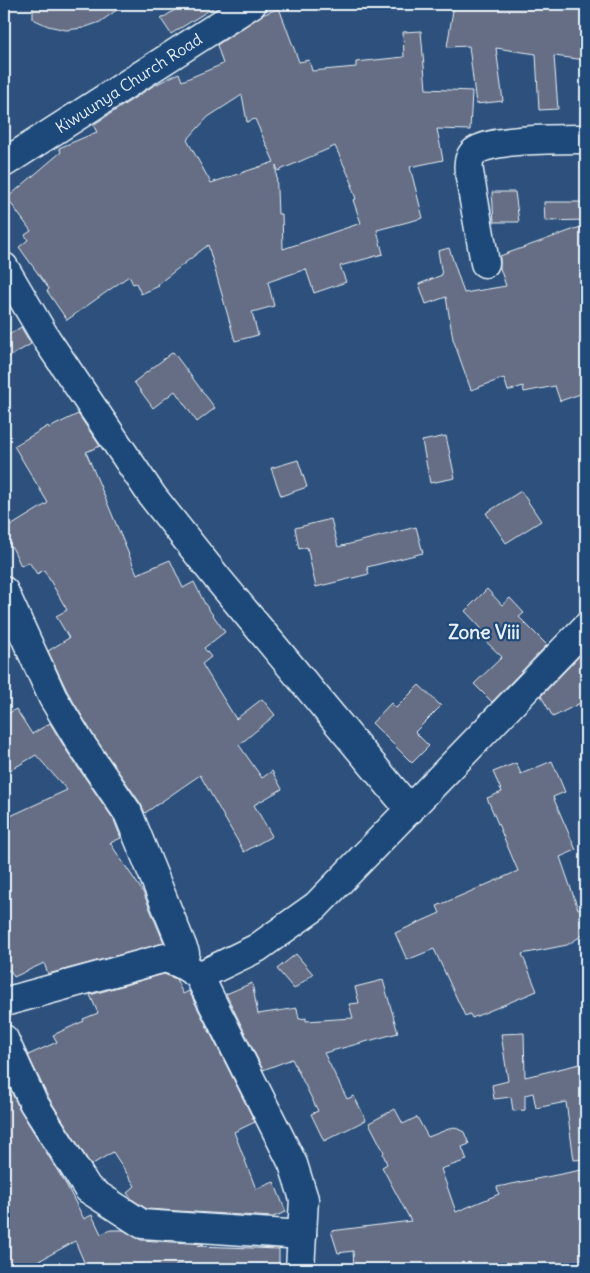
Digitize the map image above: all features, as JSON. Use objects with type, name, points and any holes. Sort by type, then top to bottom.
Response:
[{"type":"street","name":"Kiwuunya Church Road","points":[[4,163],[252,4]]},
{"type":"street","points":[[485,263],[468,172],[468,162],[472,154],[489,145],[556,138],[586,139]]},
{"type":"street","points":[[4,267],[47,340],[153,497],[218,579],[410,810]]},
{"type":"street","points":[[4,590],[53,698],[81,744],[128,813],[185,953],[190,970],[293,1164],[304,1199],[300,1269]]},
{"type":"street","points":[[4,1002],[165,958],[190,970],[257,948],[316,906],[586,627]]},
{"type":"street","points":[[4,1039],[33,1102],[88,1189],[95,1194],[142,1224],[302,1235]]},
{"type":"building","points":[[33,4],[125,4],[100,22],[83,28],[66,30],[48,26],[33,19]]},
{"type":"building","points":[[184,4],[219,4],[171,34],[161,19]]},
{"type":"building","points":[[454,4],[586,4],[586,60],[554,56],[558,109],[539,110],[536,54],[496,48],[503,101],[476,104],[469,46],[447,47]]},
{"type":"building","points":[[279,8],[299,62],[309,60],[312,71],[356,67],[356,62],[404,57],[403,32],[421,31],[426,89],[472,91],[470,130],[437,129],[443,160],[410,167],[423,218],[377,230],[383,254],[340,266],[346,282],[314,293],[306,269],[268,282],[274,306],[252,312],[258,335],[235,341],[208,245],[158,284],[159,286],[141,294],[136,283],[133,284],[129,276],[67,320],[47,291],[49,289],[19,247],[28,240],[25,235],[31,231],[7,198],[61,152],[59,148],[97,132],[93,125],[153,86],[179,73],[182,81],[223,64],[217,45],[262,15]],"holes":[[[242,95],[247,122],[255,119],[274,162],[211,183],[187,140],[208,117]],[[335,146],[353,185],[351,185],[356,199],[353,200],[361,223],[283,249],[282,214],[278,214],[276,165],[278,171]]]},
{"type":"building","points":[[492,192],[515,192],[519,222],[494,222]]},
{"type":"building","points":[[544,202],[586,202],[586,220],[545,221]]},
{"type":"building","points":[[586,225],[586,392],[560,401],[555,386],[524,392],[523,386],[508,391],[504,378],[471,390],[453,339],[446,297],[426,304],[419,284],[442,275],[438,251],[449,248],[464,293],[506,286],[500,268],[500,256]]},
{"type":"building","points":[[21,327],[31,344],[4,360],[4,338]]},
{"type":"building","points":[[173,352],[215,408],[197,422],[175,391],[153,408],[134,382]]},
{"type":"building","points":[[78,414],[100,446],[86,452],[137,574],[170,560],[183,588],[194,582],[205,604],[225,632],[204,648],[211,657],[202,664],[236,719],[262,699],[275,715],[239,745],[262,778],[272,771],[282,789],[254,805],[272,836],[244,852],[200,775],[145,813],[67,691],[48,651],[69,638],[56,616],[67,610],[44,570],[37,574],[29,562],[21,566],[13,549],[4,538],[4,530],[48,503],[14,446],[48,426],[49,428]]},
{"type":"building","points":[[446,436],[455,478],[430,483],[422,441]]},
{"type":"building","points":[[298,460],[307,487],[281,496],[271,468]]},
{"type":"building","points":[[521,491],[541,521],[506,543],[486,513]]},
{"type":"building","points":[[331,519],[338,547],[416,527],[423,553],[367,567],[369,574],[316,587],[307,547],[299,549],[295,528]]},
{"type":"building","points":[[487,589],[502,605],[510,598],[524,613],[519,617],[547,645],[492,702],[474,684],[502,657],[476,632],[481,628],[465,611]]},
{"type":"building","points":[[586,649],[586,700],[553,717],[541,696]]},
{"type":"building","points":[[419,685],[441,706],[415,732],[429,746],[412,763],[372,723],[391,703],[396,708]]},
{"type":"building","points":[[16,709],[32,734],[50,723],[114,820],[121,838],[110,843],[143,892],[164,943],[48,974],[44,963],[14,977],[10,970],[4,973],[4,819],[67,790],[36,755],[4,774],[4,716]]},
{"type":"building","points":[[552,761],[565,792],[553,797],[576,850],[560,857],[578,909],[586,907],[586,933],[567,945],[522,954],[537,991],[472,1018],[470,1014],[465,1016],[434,949],[407,960],[395,933],[440,913],[437,906],[518,871],[487,798],[502,792],[493,772],[516,763],[521,774]]},
{"type":"building","points":[[296,954],[313,974],[294,989],[277,969]]},
{"type":"building","points":[[164,974],[176,979],[183,994],[189,991],[255,1122],[234,1132],[256,1189],[274,1182],[286,1212],[273,1217],[147,1209],[133,1200],[127,1193],[135,1186],[113,1152],[91,1165],[47,1095],[28,1055],[57,1042],[53,1035],[98,1013],[90,995]]},
{"type":"building","points":[[383,980],[398,1033],[324,1053],[347,1099],[354,1096],[366,1120],[324,1141],[311,1114],[318,1111],[292,1059],[263,1070],[226,994],[252,983],[258,1014],[297,1008],[299,1019],[306,1018],[306,1021],[353,1018],[349,1004],[359,1003],[355,987]]},
{"type":"building","points":[[524,1033],[525,1077],[580,1064],[583,1089],[586,1089],[586,1159],[574,1160],[566,1102],[536,1108],[533,1093],[525,1095],[525,1110],[513,1111],[511,1097],[494,1099],[492,1085],[508,1081],[501,1034]]},
{"type":"building","points":[[4,1076],[20,1110],[67,1186],[84,1219],[92,1215],[101,1234],[111,1230],[123,1230],[141,1240],[204,1244],[198,1246],[279,1249],[279,1269],[224,1269],[176,1265],[175,1269],[87,1269],[75,1241],[37,1262],[40,1269],[4,1269]]},
{"type":"building","points":[[395,1109],[403,1124],[417,1117],[428,1137],[454,1127],[464,1132],[469,1144],[462,1147],[467,1160],[441,1169],[456,1212],[499,1194],[497,1187],[586,1169],[586,1269],[354,1269],[353,1251],[338,1253],[331,1231],[411,1221],[382,1167],[387,1164],[384,1152],[369,1123]]},
{"type":"district","name":"Zone Viii","points":[[484,632]]}]
